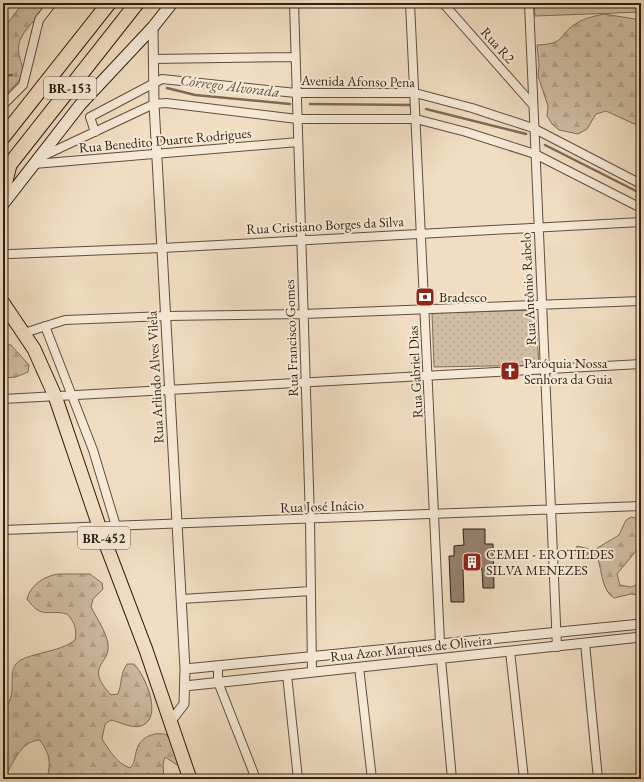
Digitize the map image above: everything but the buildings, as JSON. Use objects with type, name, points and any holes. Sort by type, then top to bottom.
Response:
[{"type":"highway","name":"BR-153","points":[[3,137],[109,3]]},
{"type":"highway","name":"BR-153","points":[[6,169],[137,3]]},
{"type":"highway","points":[[3,193],[6,169]]},
{"type":"highway","name":"BR-452","points":[[3,303],[34,349],[55,396],[99,526],[171,721],[190,779]]},
{"type":"main road","points":[[3,204],[80,105],[153,27],[172,3]]},
{"type":"street","points":[[3,105],[23,85],[39,20],[52,3]]},
{"type":"street","name":"Rua Francisco Gomes","points":[[294,3],[310,520],[312,672]]},
{"type":"street","name":"Rua Gabriel Dias","points":[[410,3],[429,375],[440,643]]},
{"type":"street","name":"Rua R2","points":[[443,3],[533,104]]},
{"type":"street","name":"Rua Antônio Rabelo","points":[[528,3],[556,646]]},
{"type":"street","name":"Rua Arlindo Alves Vilela","points":[[153,27],[154,104],[158,152],[185,669],[184,704],[171,721]]},
{"type":"street","points":[[153,58],[295,57]]},
{"type":"street","name":"Avenida Afonso Pena","points":[[90,117],[162,79],[296,93],[415,93],[472,108],[533,128],[641,184]]},
{"type":"street","points":[[36,161],[154,104],[166,103],[297,119],[416,119],[466,132],[535,154],[641,208]]},
{"type":"street","points":[[80,105],[90,117],[95,132]]},
{"type":"street","name":"Rua Benedito Duarte Rodrigues","points":[[36,161],[298,142]]},
{"type":"street","name":"Rua Cristiano Borges da Silva","points":[[10,254],[162,248],[641,222]]},
{"type":"street","points":[[24,333],[65,320],[166,316],[303,314],[641,301]]},
{"type":"street","points":[[45,326],[93,450],[116,526]]},
{"type":"street","points":[[3,399],[71,394],[305,383],[641,364]]},
{"type":"street","name":"Rua José Inácio","points":[[3,530],[310,520],[641,506]]},
{"type":"street","points":[[181,599],[311,591]]},
{"type":"street","name":"Rua Azor Marques de Oliveira","points":[[185,669],[556,631],[641,624]]},
{"type":"street","name":"Rua Azor Marques de Oliveira","points":[[184,686],[641,637]]},
{"type":"street","points":[[468,640],[468,656]]},
{"type":"street","points":[[585,643],[598,779]]},
{"type":"street","points":[[388,648],[390,664]]},
{"type":"street","points":[[510,651],[524,779]]},
{"type":"street","points":[[441,659],[452,779]]},
{"type":"street","points":[[218,666],[218,682],[256,779]]},
{"type":"street","points":[[359,667],[372,779]]},
{"type":"street","points":[[287,675],[298,779]]},
{"type":"green space","points":[[23,3],[53,3],[31,24],[21,38],[19,54],[22,72],[20,78],[14,86],[3,95],[3,29]]},
{"type":"green space","points":[[534,3],[641,3],[641,12],[535,16]]},
{"type":"green space","points":[[604,14],[641,20],[641,127],[606,111],[596,114],[587,129],[578,134],[559,130],[552,124],[547,116],[548,106],[538,76],[539,65],[537,45],[558,41],[571,27],[577,23],[587,18]]},
{"type":"green space","points":[[535,310],[539,365],[434,367],[432,313]]},
{"type":"green space","points":[[3,345],[11,345],[29,365],[28,372],[16,377],[3,378]]},
{"type":"green space","points":[[631,517],[637,518],[641,522],[641,540],[636,551],[617,574],[620,585],[631,587],[641,583],[641,595],[631,594],[614,598],[607,591],[598,559],[581,558],[576,555],[577,546],[594,550],[619,535],[626,520]]},
{"type":"green space","points":[[59,574],[90,574],[102,583],[103,589],[93,599],[91,607],[103,630],[108,644],[106,657],[100,666],[99,671],[99,677],[103,685],[111,695],[118,694],[122,675],[127,664],[134,664],[143,677],[150,696],[152,706],[148,721],[141,726],[134,727],[111,720],[105,724],[102,739],[117,760],[130,768],[133,764],[139,745],[145,738],[154,734],[167,735],[179,756],[177,765],[165,757],[163,764],[164,779],[47,779],[49,758],[40,740],[27,744],[22,749],[3,779],[3,710],[11,698],[12,674],[16,664],[26,657],[61,648],[75,640],[75,626],[67,614],[41,612],[37,610],[27,599],[31,589],[35,585],[49,576]]},
{"type":"waterway","name":"Córrego Alvorada","points":[[3,76],[12,75]]},
{"type":"waterway","name":"Córrego Alvorada","points":[[167,88],[195,95],[290,104]]},
{"type":"waterway","name":"Córrego Alvorada","points":[[310,104],[410,105]]},
{"type":"waterway","name":"Córrego Alvorada","points":[[426,109],[526,134]]},
{"type":"waterway","name":"Córrego Alvorada","points":[[545,145],[638,192]]},
{"type":"place","name":"Bradesco","points":[[425,297]]},
{"type":"place","name":"Paróquia Nossa Senhora da Guia","points":[[510,371]]},
{"type":"place","name":"CEMEI - EROTILDES SILVA MENEZES","points":[[472,562]]}]
